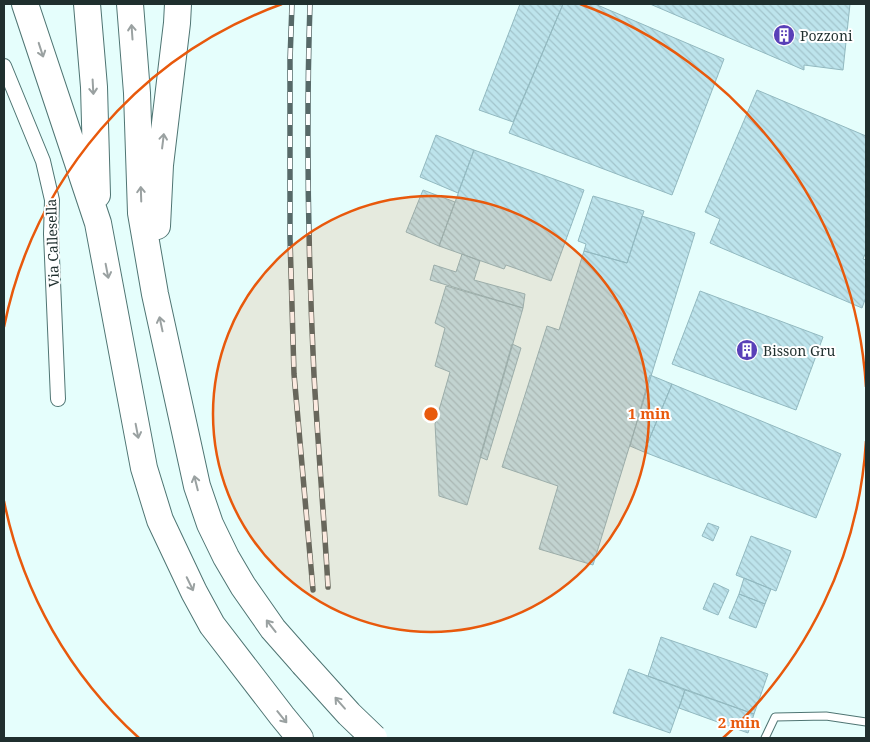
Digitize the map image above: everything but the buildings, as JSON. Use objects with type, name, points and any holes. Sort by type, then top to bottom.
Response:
[{"type":"highway","points":[[25,4],[98,223],[144,468],[160,520],[212,625],[300,738]]},
{"type":"highway","points":[[87,4],[94,87],[98,223]]},
{"type":"highway","points":[[130,4],[137,93],[141,214],[155,294],[197,486],[210,524],[226,557],[243,586],[273,629],[349,714],[374,738]]},
{"type":"highway","points":[[155,294],[160,165],[178,4]]},
{"type":"street","name":"Via Callesella","points":[[4,66],[42,161],[52,200],[51,234],[58,399]]},
{"type":"lane","points":[[765,738],[775,717],[826,716],[866,722]]},
{"type":"railway","points":[[292,4],[290,60],[290,238],[294,374],[313,590]]},
{"type":"railway","points":[[310,4],[308,143],[310,282],[328,587]]},
{"type":"place","name":"Pozzoni","points":[[784,35]]},
{"type":"place","name":"Bisson Gru","points":[[747,350]]}]
